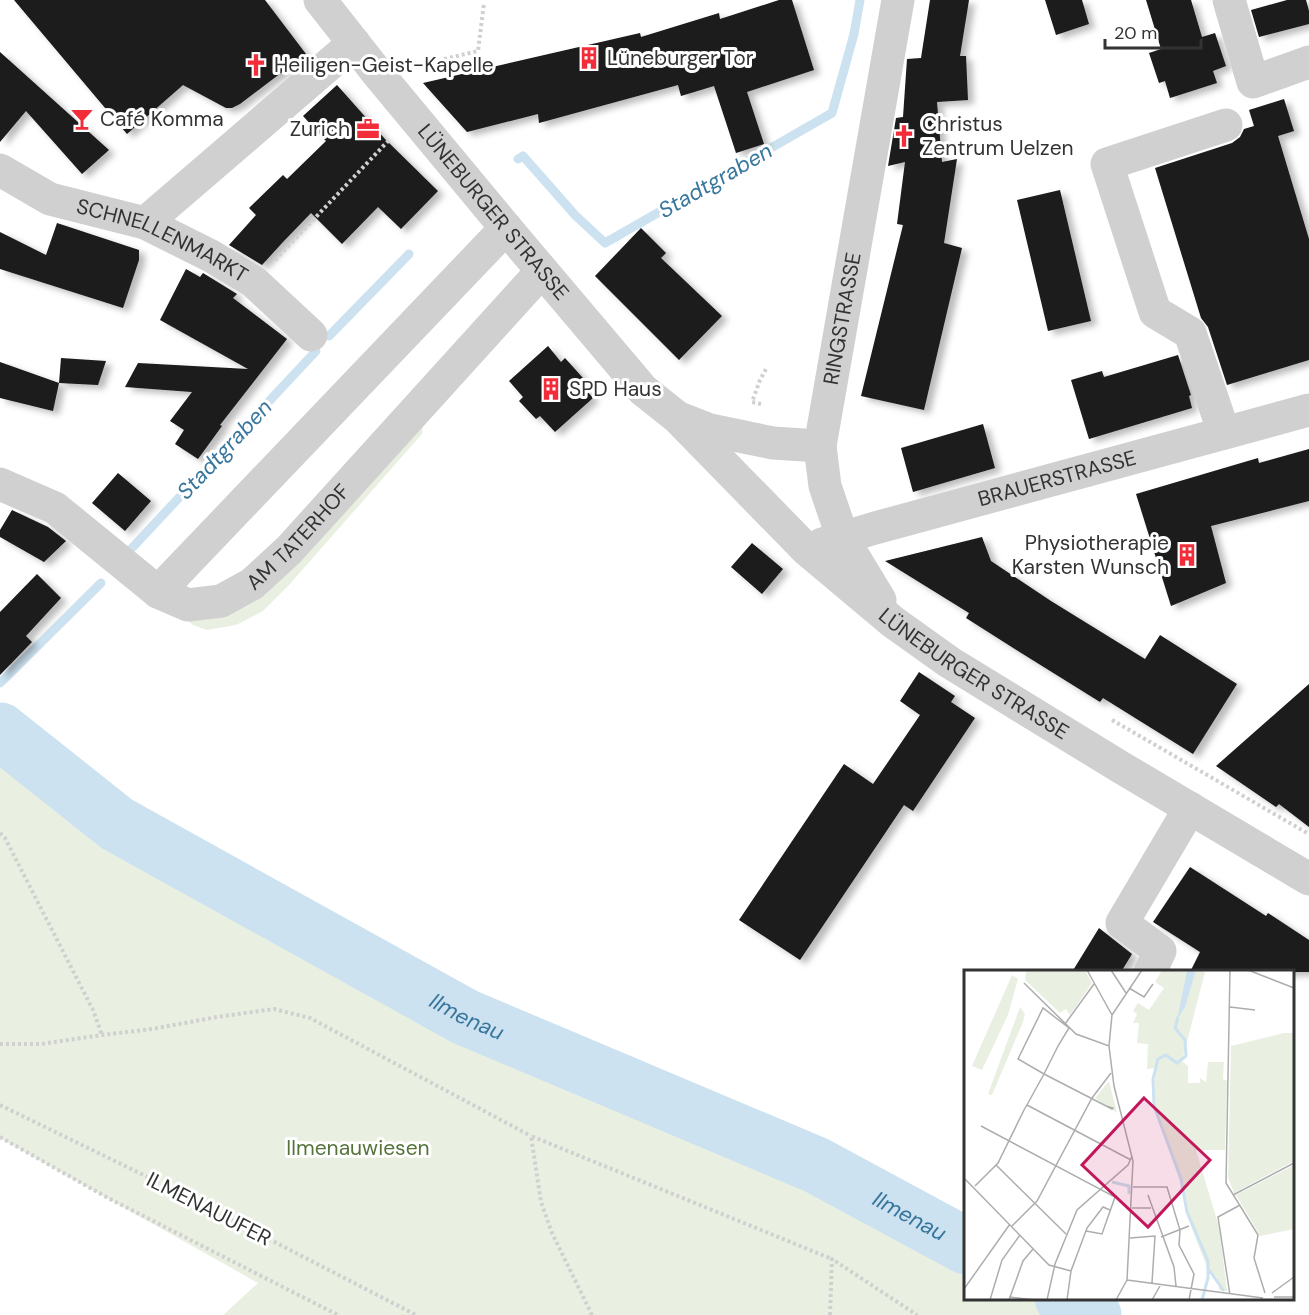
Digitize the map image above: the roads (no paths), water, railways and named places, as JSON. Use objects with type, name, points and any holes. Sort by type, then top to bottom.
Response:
[{"type":"street","name":"LÜNEBURGER STRASSE","points":[[320,0],[379,75],[643,390],[677,417],[806,549],[893,622],[959,668],[1309,879]]},
{"type":"street","name":"RINGSTRASSE","points":[[893,622],[843,539],[825,486],[820,446],[898,0]]},
{"type":"street","points":[[1229,0],[1253,82],[1309,62]]},
{"type":"street","points":[[145,223],[354,43]]},
{"type":"street","points":[[1224,434],[1190,333],[1155,312],[1107,165],[1227,125]]},
{"type":"street","name":"SCHNELLENMARKT","points":[[0,170],[50,199],[145,223],[211,256],[254,282],[311,335]]},
{"type":"street","points":[[158,592],[506,228]]},
{"type":"street","name":"AM TATERHOF","points":[[0,484],[56,508],[158,592],[188,606],[221,601],[252,584],[290,550],[542,271]]},
{"type":"street","name":"BRAUERSTRASSE","points":[[806,549],[875,528],[1309,410]]},
{"type":"street","name":"LÜNEBURGER STRASSE","points":[[677,417],[711,430],[773,443],[820,446]]},
{"type":"street","points":[[1151,970],[1160,951],[1122,923],[1190,808]]},
{"type":"waterway","name":"Stadtgraben","points":[[518,159],[523,156],[575,215],[605,243],[832,113],[854,34],[860,0]]},
{"type":"waterway","name":"Stadtgraben","points":[[329,336],[409,254]]},
{"type":"waterway","name":"Stadtgraben","points":[[132,548],[316,351]]},
{"type":"waterway","name":"Stadtgraben","points":[[0,683],[101,583]]},
{"type":"waterway","name":"Ilmenau","points":[[0,731],[117,824],[465,1017],[816,1165],[964,1245]]},
{"type":"waterway","name":"Ilmenau","points":[[1067,1300],[1093,1315]]},
{"type":"place","name":"Lüneburger Tor","points":[[589,58]]},
{"type":"place","name":"Heiligen-Geist-Kapelle","points":[[256,65]]},
{"type":"place","name":"Café Komma","points":[[82,119]]},
{"type":"place","name":"Zurich","points":[[368,129]]},
{"type":"place","name":"Christus Zentrum Uelzen","points":[[904,136]]},
{"type":"place","name":"SPD Haus","points":[[551,389]]},
{"type":"place","name":"Physiotherapie Karsten Wunsch","points":[[1187,555]]},
{"type":"park label","name":"Ilmenauwiesen","points":[[358,1148]]}]
